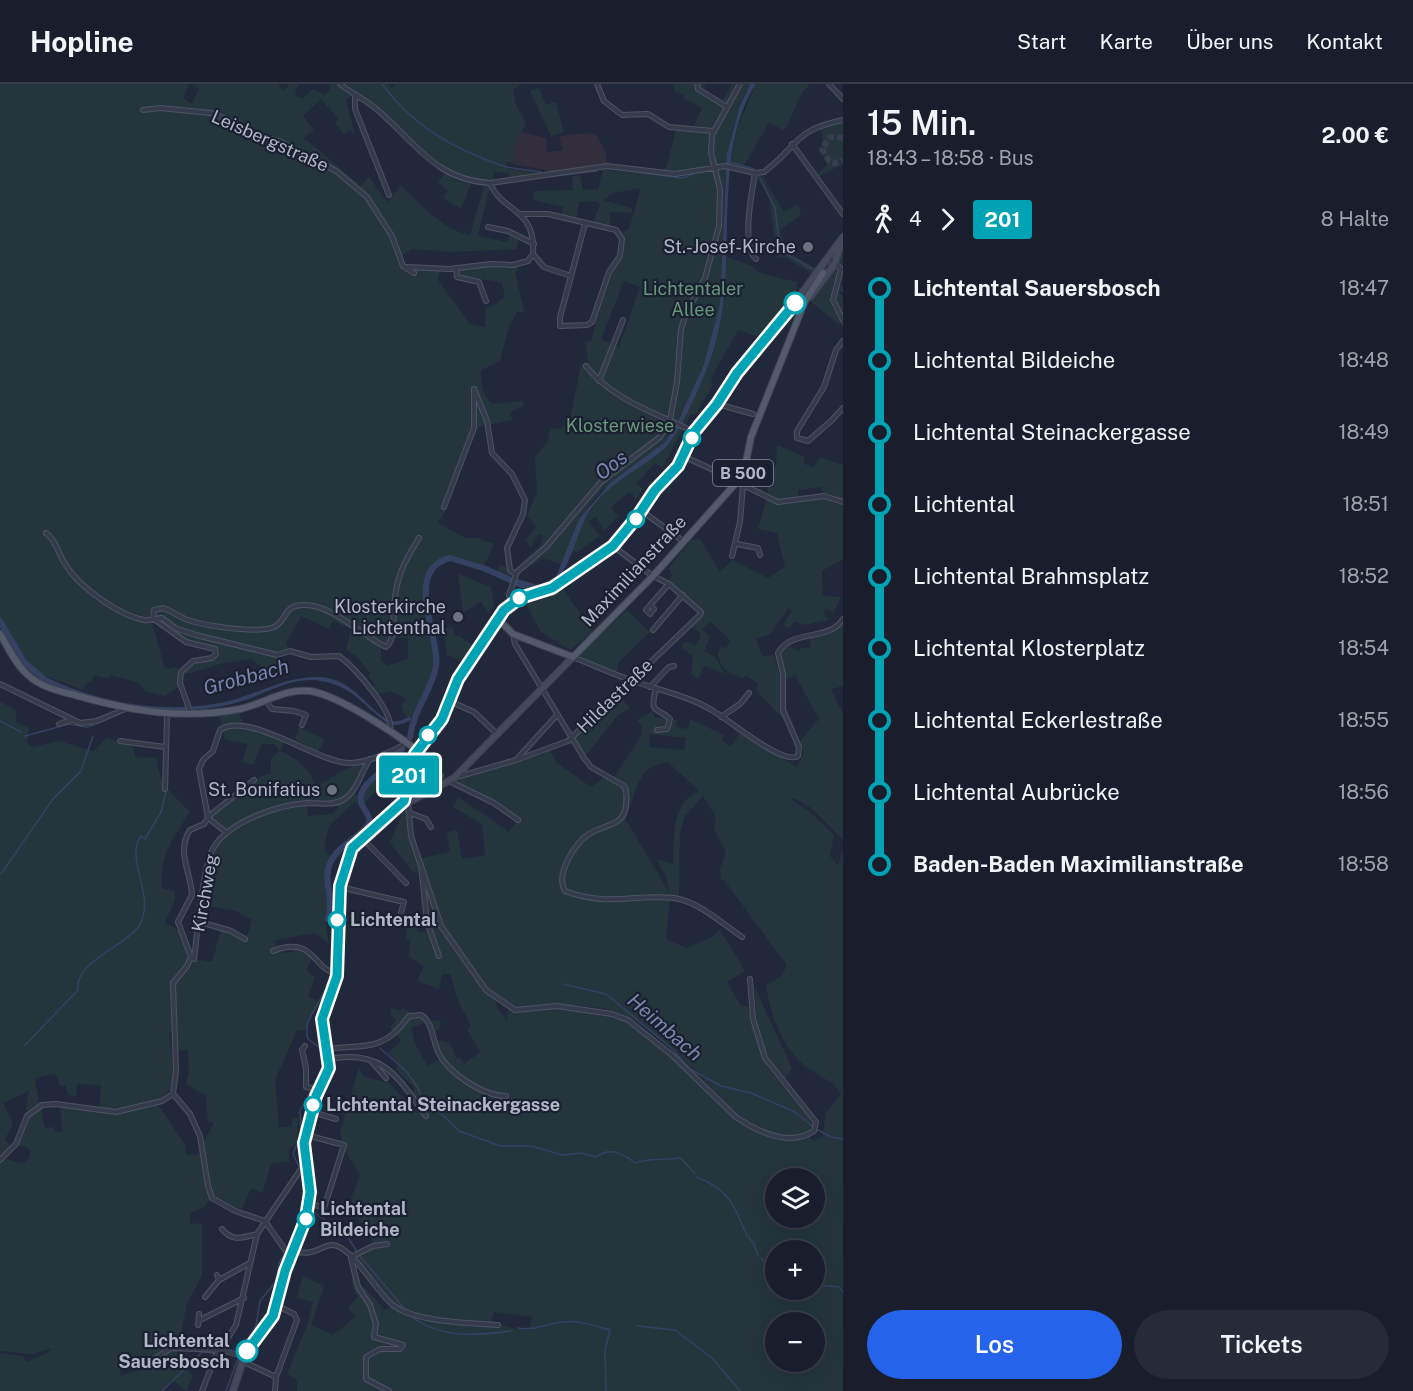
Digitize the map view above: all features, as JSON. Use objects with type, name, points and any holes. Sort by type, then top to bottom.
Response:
[{"type":"main road","points":[[406,802],[411,762],[417,750],[442,719],[460,675],[511,603],[552,588],[613,546],[683,456],[694,432],[717,404],[729,384],[843,238]]},
{"type":"main road","name":"Maximilianstraße","points":[[805,301],[836,261],[843,238]]},
{"type":"main road","name":"Maximilianstraße","points":[[361,838],[406,802],[451,779],[741,483],[751,437],[805,301],[823,273]]},
{"type":"main road","points":[[499,620],[513,634],[573,657]]},
{"type":"main road","points":[[0,634],[22,669],[38,682],[125,709],[167,715],[190,710],[236,710],[293,691],[317,693],[390,725],[417,750]]},
{"type":"main road","points":[[233,1391],[241,1357],[273,1316],[278,1306],[288,1255],[294,1251],[309,1203],[309,1184],[304,1163],[306,1135],[315,1088],[327,1073],[329,1059],[322,1019],[334,974],[340,886],[349,854],[361,838]]},
{"type":"street","points":[[340,84],[374,107],[444,171],[464,181],[490,183],[607,166],[675,174],[716,166],[728,166],[755,173],[764,172],[792,144],[816,126],[843,120]]},
{"type":"street","points":[[347,84],[350,91]]},
{"type":"street","points":[[597,84],[604,101],[622,115],[648,114],[669,127],[713,131]]},
{"type":"street","points":[[697,84],[698,89],[727,107]]},
{"type":"street","points":[[511,603],[509,595],[515,577],[601,482],[660,437],[670,420],[677,382],[681,328],[705,278],[718,226],[720,190],[711,148],[713,131],[740,84]]},
{"type":"street","points":[[829,84],[843,99]]},
{"type":"street","points":[[355,95],[356,109],[389,195]]},
{"type":"street","name":"Leisbergstraße","points":[[144,110],[160,108],[211,113],[231,121],[248,134],[279,141],[336,171],[367,197],[386,225],[399,258],[414,273]]},
{"type":"street","points":[[792,144],[843,214]]},
{"type":"street","points":[[755,173],[749,233],[750,253],[756,260]]},
{"type":"street","points":[[407,267],[456,268],[491,264],[513,265],[528,261],[533,254],[534,244],[531,230],[515,207],[498,198],[490,183]]},
{"type":"street","points":[[521,214],[548,214],[616,230],[622,239],[620,256],[609,272],[591,322],[586,326],[558,325],[585,224]]},
{"type":"street","points":[[488,227],[508,231],[534,244]]},
{"type":"street","points":[[533,254],[544,267],[571,276]]},
{"type":"street","points":[[829,257],[841,268],[833,300],[843,320]]},
{"type":"street","points":[[456,268],[457,277],[479,282],[486,301]]},
{"type":"street","points":[[599,381],[623,320]]},
{"type":"street","points":[[843,341],[836,350],[824,387],[796,431],[797,438],[808,441],[843,408]]},
{"type":"street","points":[[586,366],[599,381],[623,398],[694,432]]},
{"type":"street","points":[[444,507],[474,428],[474,389],[487,421],[492,453],[512,474],[525,500],[523,514],[506,554],[510,570],[515,577]]},
{"type":"street","points":[[717,404],[753,414]]},
{"type":"street","points":[[683,456],[778,502],[824,496],[843,502]]},
{"type":"street","points":[[732,556],[737,544],[741,483]]},
{"type":"street","points":[[642,510],[683,541]]},
{"type":"street","points":[[46,532],[83,588],[131,616],[145,620],[162,618],[175,628],[196,635],[277,655],[298,651],[311,657],[339,656],[356,669],[390,725]]},
{"type":"street","points":[[153,619],[154,610],[163,608],[190,621],[233,628],[272,628],[280,623],[286,610],[295,605],[306,604],[354,626],[386,647],[390,644],[393,634],[395,590],[401,566],[419,538]]},
{"type":"street","points":[[737,544],[758,548],[760,555]]},
{"type":"street","points":[[613,546],[684,595],[672,606],[672,614],[653,630]]},
{"type":"street","points":[[650,605],[669,584]]},
{"type":"street","name":"Hildastraße","points":[[451,779],[516,760],[570,739],[701,612],[684,595]]},
{"type":"street","points":[[153,619],[186,642],[215,649],[212,658],[193,661],[181,672],[180,683],[190,710]]},
{"type":"street","points":[[573,657],[632,681],[692,701],[789,759],[798,756],[799,747],[783,710],[783,674],[778,657],[783,647],[803,635],[835,629],[843,619]]},
{"type":"street","points":[[513,634],[515,644],[570,739],[591,767],[624,786],[626,790],[626,807],[621,819],[613,825],[589,834],[566,865],[562,887],[564,891],[614,901],[680,900],[703,911],[742,937]]},
{"type":"street","points":[[657,730],[667,729],[670,719],[658,714],[655,709],[653,687],[669,667],[674,666]]},
{"type":"street","points":[[0,684],[39,701],[72,720],[93,723],[125,709]]},
{"type":"street","points":[[721,717],[740,704],[749,693]]},
{"type":"street","points":[[266,700],[272,709],[294,711],[306,715],[302,725]]},
{"type":"street","points":[[449,701],[474,712],[496,734]]},
{"type":"street","points":[[165,789],[167,715]]},
{"type":"street","points":[[516,760],[556,716]]},
{"type":"street","points":[[59,724],[72,720]]},
{"type":"street","points":[[208,817],[200,766],[213,751],[218,734],[224,727],[237,727],[282,737],[334,761],[351,763],[371,758],[407,743]]},
{"type":"street","points":[[120,741],[165,747]]},
{"type":"street","name":"Kirchweg","points":[[194,959],[211,852],[227,833],[266,812],[300,804],[342,801],[356,786],[371,758]]},
{"type":"street","points":[[411,762],[441,776]]},
{"type":"street","points":[[451,779],[494,803],[518,820]]},
{"type":"street","points":[[0,1160],[14,1147],[27,1116],[42,1105],[56,1104],[116,1112],[162,1101],[173,1094],[176,1070],[173,983],[187,966],[191,954],[178,922],[192,895],[185,867],[186,842],[190,830],[204,824],[208,817],[254,780]]},
{"type":"street","points":[[406,802],[410,813],[411,836],[441,926],[486,990],[498,1001],[515,1011],[557,1006],[621,1016],[654,1039],[736,1117],[766,1134],[795,1139],[810,1133],[816,1127],[813,1117],[765,1058],[751,1008],[750,979]]},
{"type":"street","points":[[410,813],[426,819],[431,827]]},
{"type":"street","name":"Kirchweg","points":[[208,817],[227,833]]},
{"type":"street","points":[[361,838],[406,883]]},
{"type":"street","points":[[420,858],[427,922],[439,956]]},
{"type":"street","points":[[340,886],[404,902],[399,920]]},
{"type":"street","points":[[200,922],[231,931],[245,939]]},
{"type":"street","points":[[273,951],[288,947],[304,949],[334,974]]},
{"type":"street","points":[[327,1049],[372,1047],[400,1028],[409,1016],[421,1015],[428,1021],[438,1051],[447,1064],[490,1094],[506,1096]]},
{"type":"street","points":[[305,1046],[302,1050],[306,1068],[306,1087],[315,1088]]},
{"type":"street","points":[[329,1059],[354,1055],[369,1058],[393,1072],[426,1116]]},
{"type":"street","points":[[369,1058],[386,1078]]},
{"type":"street","points":[[175,1096],[190,1114],[200,1136],[212,1198],[235,1211],[265,1221],[288,1255]]},
{"type":"street","points":[[311,1112],[336,1119]]},
{"type":"street","points":[[306,1135],[344,1145],[324,1208],[309,1203]]},
{"type":"street","points":[[202,1391],[220,1350],[236,1324],[244,1298],[257,1234],[304,1163]]},
{"type":"street","points":[[222,1229],[230,1238],[237,1239],[257,1234]]},
{"type":"street","points":[[351,1258],[373,1246],[387,1244]]},
{"type":"street","points":[[294,1251],[312,1254],[329,1245],[337,1246],[398,1308],[460,1324],[498,1326]]},
{"type":"street","points":[[351,1258],[358,1287],[370,1305],[376,1324],[374,1337],[403,1345],[400,1349],[375,1350],[366,1357],[364,1365],[366,1379],[389,1391]]},
{"type":"street","points":[[205,1298],[218,1277],[250,1263]]},
{"type":"street","points":[[199,1314],[199,1323],[244,1298]]},
{"type":"street","points":[[275,1391],[276,1377],[297,1320],[294,1314],[278,1306]]},
{"type":"street","points":[[156,1358],[171,1348],[220,1350],[241,1357],[276,1377]]},
{"type":"shaded area","points":[[522,132],[546,138],[547,152],[563,150],[559,136],[588,133],[597,136],[606,153],[607,166],[550,175],[545,170],[513,164],[515,144]]},
{"type":"green space","points":[[0,84],[189,84],[183,98],[192,104],[199,88],[192,84],[278,84],[283,91],[290,84],[300,84],[295,90],[296,96],[302,99],[313,89],[325,95],[331,89],[329,84],[337,84],[351,95],[346,100],[355,135],[350,130],[344,135],[335,123],[338,119],[321,99],[303,116],[314,130],[304,138],[361,186],[369,177],[387,202],[401,186],[441,222],[470,235],[484,186],[490,186],[478,236],[507,242],[510,234],[519,239],[516,249],[452,252],[412,249],[399,258],[403,266],[414,272],[414,265],[441,268],[438,280],[470,324],[485,327],[486,307],[491,307],[505,297],[502,283],[460,275],[457,269],[491,264],[517,265],[519,270],[515,272],[524,312],[517,312],[508,329],[500,361],[481,370],[481,375],[484,393],[492,404],[522,401],[524,406],[510,412],[513,420],[474,428],[444,507],[446,510],[438,523],[465,538],[477,538],[494,544],[484,566],[496,572],[500,565],[507,567],[512,576],[505,576],[503,579],[451,559],[437,565],[430,576],[427,589],[438,663],[430,688],[412,715],[407,718],[401,707],[406,698],[390,691],[376,695],[374,684],[368,676],[370,673],[355,655],[346,650],[351,629],[333,621],[329,629],[301,616],[286,643],[290,651],[277,655],[277,666],[263,668],[252,659],[224,663],[183,675],[193,663],[209,661],[218,656],[217,647],[188,641],[157,620],[179,628],[163,617],[154,617],[155,612],[161,609],[177,616],[173,610],[164,606],[153,608],[150,615],[165,669],[176,667],[180,671],[179,687],[164,696],[145,691],[139,683],[110,675],[109,679],[94,675],[91,683],[86,683],[83,690],[40,674],[39,679],[25,669],[0,629]],"holes":[[[390,638],[408,638],[408,659],[388,666],[381,660],[381,647]]]},
{"type":"green space","points":[[347,84],[388,84],[392,88],[395,84],[521,84],[513,90],[516,105],[526,123],[515,144],[513,163],[506,162],[508,169],[539,173],[539,177],[509,180],[509,173],[494,172],[493,180],[474,183],[449,174]]},
{"type":"green space","name":"Lichtentaler Allee","points":[[673,84],[706,84],[700,94],[721,103],[732,84],[750,84],[741,104],[729,146],[725,190],[724,256],[752,266],[760,273],[797,282],[796,295],[762,338],[738,330],[711,378],[713,385],[695,415],[691,414],[663,467],[655,463],[637,483],[643,489],[636,499],[629,492],[611,507],[618,516],[604,531],[595,516],[589,522],[600,536],[577,552],[572,551],[583,522],[603,492],[667,446],[687,411],[713,352],[709,351],[684,410],[664,443],[601,491],[579,519],[563,565],[543,558],[518,574],[514,569],[540,546],[543,536],[539,534],[530,548],[526,540],[536,526],[527,516],[537,492],[535,457],[548,441],[550,428],[561,429],[570,420],[581,364],[590,371],[585,342],[591,341],[596,324],[592,322],[605,282],[622,247],[619,234],[629,229],[641,188],[613,193],[603,200],[631,208],[633,213],[610,212],[610,227],[593,223],[600,204],[596,201],[579,202],[576,220],[561,215],[563,207],[533,200],[534,191],[573,190],[572,177],[580,176],[583,190],[598,189],[603,169],[646,174],[666,168],[676,130],[692,130],[702,108],[683,98],[684,94],[675,91]],"holes":[[[624,281],[640,287],[619,347],[601,339]]]},
{"type":"green space","points":[[756,84],[810,84],[801,95],[784,130],[769,123],[742,169],[730,167],[737,129]]},
{"type":"green space","points":[[539,88],[546,105],[556,102],[564,132],[551,136],[530,91]]},
{"type":"green space","points":[[843,120],[843,164],[818,177],[817,175],[829,163],[820,150],[823,138],[820,126]]},
{"type":"green space","points":[[445,173],[458,181],[471,184],[461,209],[443,198],[448,190],[438,182]]},
{"type":"green space","points":[[761,174],[784,212],[798,204],[801,215],[780,230],[785,251],[818,269],[814,275],[785,257],[777,258],[769,196],[757,176]]},
{"type":"green space","points":[[843,246],[843,281],[839,279],[843,288],[839,292],[843,297],[843,327],[812,303],[812,297],[835,268],[841,273],[842,267],[837,260]]},
{"type":"green space","points":[[777,445],[805,457],[803,463],[813,468],[820,457],[843,465],[843,501],[829,494],[824,496],[821,487],[798,490],[799,500],[777,500],[767,495],[769,478],[766,467],[776,466]]},
{"type":"green space","points":[[824,496],[843,504],[843,559],[822,571],[823,596],[841,597],[834,612],[826,609],[824,614],[829,620],[805,625],[794,621],[789,629],[783,625],[792,610],[789,607],[770,635],[756,638],[762,656],[774,655],[783,687],[782,701],[787,723],[756,690],[758,684],[746,675],[743,678],[729,673],[723,667],[718,653],[721,646],[726,649],[730,640],[710,621],[702,629],[710,637],[704,651],[715,657],[725,674],[704,666],[698,679],[691,674],[693,656],[681,647],[685,641],[696,646],[701,634],[691,627],[702,615],[669,580],[672,576],[669,568],[691,540],[700,539],[720,572],[732,560],[768,578],[785,567],[777,533],[758,529],[767,498],[788,503]]},
{"type":"green space","points":[[458,574],[491,587],[494,606],[489,614],[481,602],[463,613]]},
{"type":"green space","points":[[562,588],[593,632],[570,650],[541,632],[525,603]]},
{"type":"green space","points":[[627,610],[650,632],[618,663],[617,672],[581,658],[580,654]]},
{"type":"green space","points":[[843,624],[843,686],[831,689],[843,714],[843,840],[810,807],[794,798],[792,800],[809,811],[834,835],[830,856],[838,865],[843,849],[843,1391],[297,1391],[297,1380],[287,1374],[308,1323],[313,1302],[297,1298],[303,1276],[324,1286],[311,1325],[333,1335],[355,1317],[348,1307],[358,1297],[352,1286],[352,1272],[355,1271],[360,1283],[385,1310],[393,1305],[354,1258],[374,1244],[350,1203],[360,1175],[345,1151],[340,1132],[359,1067],[363,1076],[385,1082],[387,1080],[416,1113],[418,1107],[412,1094],[415,1088],[395,1069],[399,1064],[388,1053],[401,1041],[390,1028],[396,1020],[391,1015],[391,1008],[400,1011],[402,1008],[428,1021],[411,1028],[416,1046],[428,1066],[442,1058],[433,1039],[450,1043],[457,1059],[460,1058],[464,1064],[480,1052],[467,1029],[471,1026],[458,1001],[450,974],[442,974],[439,989],[417,981],[424,966],[409,957],[410,940],[406,938],[407,923],[417,922],[417,932],[429,931],[421,871],[414,873],[390,843],[405,807],[411,818],[421,858],[450,852],[447,832],[457,830],[462,859],[485,855],[482,824],[453,807],[458,797],[508,832],[518,820],[497,804],[458,784],[459,780],[544,754],[550,749],[556,762],[591,787],[604,777],[613,779],[641,736],[642,725],[637,720],[653,711],[654,717],[677,720],[676,727],[688,729],[690,719],[724,735],[722,741],[731,746],[740,733],[797,767],[804,753],[798,743],[819,719],[795,675],[785,680],[780,652],[789,646],[801,652],[799,649],[811,647],[808,636],[833,632]],"holes":[[[650,734],[686,738],[684,750],[649,747]],[[668,762],[699,791],[690,796],[679,812],[674,833],[673,864],[656,859],[666,876],[669,892],[625,818],[643,775],[657,764]],[[703,796],[716,817],[714,828],[726,853],[720,869],[721,880],[724,880],[786,964],[782,975],[766,985],[778,1029],[797,1058],[805,1066],[829,1081],[841,1094],[826,1113],[822,1137],[813,1141],[809,1137],[775,1138],[746,1126],[721,1105],[683,1065],[641,1029],[625,1019],[592,1010],[543,1007],[523,1011],[508,1009],[507,1021],[495,1004],[498,1001],[519,1007],[580,1006],[619,1013],[640,1024],[663,1041],[725,1102],[750,1123],[764,1131],[779,1135],[795,1135],[813,1130],[814,1122],[768,1068],[748,1007],[741,1006],[727,982],[745,971],[720,930],[710,938],[686,948],[666,939],[670,900],[608,902],[576,895],[630,900],[679,896],[680,832],[685,816]],[[494,1312],[532,1317],[529,1329],[522,1330],[491,1323]]]},
{"type":"green space","points":[[453,627],[455,636],[460,636],[472,645],[461,661],[447,655],[445,638],[438,629]]},
{"type":"green space","points":[[617,694],[630,708],[618,715],[584,758],[570,739]]},
{"type":"green space","points":[[0,701],[16,711],[16,722],[29,728],[27,743],[32,747],[59,741],[93,751],[107,738],[134,747],[135,757],[157,758],[163,782],[190,812],[168,848],[163,866],[162,888],[175,891],[175,900],[165,923],[175,928],[184,937],[191,947],[194,959],[212,962],[221,930],[246,939],[252,920],[236,911],[203,905],[211,852],[227,832],[210,817],[261,776],[271,773],[271,758],[280,751],[303,765],[311,776],[315,788],[352,767],[353,763],[365,760],[368,763],[352,792],[359,796],[381,767],[388,776],[364,804],[354,803],[329,826],[324,848],[329,855],[334,857],[330,877],[331,894],[337,895],[336,910],[327,916],[326,927],[329,943],[315,933],[275,940],[277,950],[282,948],[283,953],[293,952],[293,948],[304,950],[313,957],[306,970],[315,977],[308,996],[320,1002],[305,1030],[297,1030],[275,1080],[279,1127],[291,1127],[293,1118],[298,1118],[297,1143],[289,1149],[289,1161],[271,1164],[262,1193],[251,1188],[242,1209],[227,1206],[212,1198],[204,1207],[190,1213],[190,1223],[202,1224],[202,1276],[187,1303],[181,1334],[193,1338],[178,1359],[193,1376],[186,1391],[172,1379],[164,1391],[0,1391],[0,1353],[23,1356],[26,1362],[47,1353],[52,1348],[33,1354],[0,1351]],"holes":[[[315,799],[319,803],[342,801],[333,814],[308,816],[307,805],[275,812],[268,811]],[[174,1030],[175,1051],[188,1050],[189,1072],[186,1084],[206,1096],[208,1122],[214,1123],[204,1141],[201,1140],[203,1154],[186,1155],[185,1145],[155,1100],[164,1096],[173,1081],[169,1033]],[[56,1074],[60,1086],[66,1085],[68,1095],[76,1096],[77,1084],[101,1085],[99,1110],[60,1104],[62,1131],[55,1132],[53,1127],[45,1128],[35,1081],[38,1077]],[[29,1091],[26,1109],[28,1111],[17,1140],[19,1145],[31,1150],[29,1158],[22,1164],[4,1158],[12,1148],[5,1139],[13,1123],[3,1103]],[[139,1358],[159,1358],[158,1364],[121,1376],[119,1362]]]},
{"type":"green space","points":[[239,712],[243,723],[285,740],[280,751],[274,744],[262,744],[253,765],[242,762],[248,744],[225,740],[219,715]]},
{"type":"green space","points":[[299,727],[325,740],[318,752],[295,740]]},
{"type":"green space","points":[[755,988],[792,1068],[785,1080],[769,1057],[760,1037],[757,1027]]},
{"type":"green space","points":[[441,1020],[439,1029],[432,1035],[428,1021]]},
{"type":"water","points":[[750,84],[756,84],[742,113],[733,144],[721,318],[710,361],[692,402],[678,430],[665,448],[605,493],[589,512],[571,555],[556,581],[545,589],[532,591],[514,585],[517,579],[538,585],[556,577],[579,519],[611,482],[664,443],[676,426],[704,364],[720,305],[727,154],[739,108]]},
{"type":"water","points":[[40,674],[86,693],[111,700],[162,707],[212,704],[236,699],[287,681],[320,677],[344,684],[385,718],[397,721],[410,716],[411,720],[398,725],[389,724],[351,693],[337,685],[321,681],[292,682],[239,702],[215,707],[164,710],[137,708],[85,697],[39,679]]},
{"type":"waterway","points":[[382,84],[420,124],[450,143],[505,167],[541,172]]},
{"type":"waterway","points":[[730,162],[754,169]]},
{"type":"waterway","points":[[608,168],[683,178],[698,172]]},
{"type":"waterway","points":[[547,177],[597,171]]},
{"type":"waterway","points":[[760,179],[775,208],[780,250],[812,269]]},
{"type":"waterway","name":"Oos","points":[[410,737],[415,717],[436,667],[436,654],[427,606],[428,576],[436,565],[450,558],[486,569],[517,583]]},
{"type":"waterway","name":"Grobbach","points":[[0,621],[24,662],[44,679]]},
{"type":"waterway","points":[[97,718],[108,715]]},
{"type":"waterway","points":[[0,721],[21,732]]},
{"type":"waterway","points":[[25,736],[69,724],[86,727],[94,725]]},
{"type":"waterway","points":[[1,874],[53,799],[81,771],[93,736]]},
{"type":"waterway","points":[[328,919],[330,905],[327,876],[330,863],[338,851],[369,824],[369,818],[361,802],[363,790],[371,780],[394,762],[402,749]]},
{"type":"waterway","points":[[25,1045],[78,990],[79,980],[92,962],[133,933],[139,926],[144,915],[145,903],[136,856],[137,846],[141,836],[145,839],[161,812],[166,791]]},
{"type":"waterway","points":[[314,1086],[325,1062],[320,1048],[308,1039],[307,1028],[333,973],[335,959],[332,942]]},
{"type":"waterway","name":"Heimbach","points":[[563,984],[606,994],[670,1047],[690,1069],[721,1086],[751,1093],[795,1112],[813,1127]]},
{"type":"waterway","points":[[380,1048],[407,1072],[418,1088],[425,1105],[443,1115],[459,1131],[500,1146],[532,1146],[562,1155],[581,1153],[596,1157],[606,1152],[616,1152],[635,1163],[681,1158],[695,1174]]},
{"type":"waterway","points":[[226,1391],[237,1361],[256,1325],[260,1301],[277,1280],[279,1263],[294,1239],[305,1190],[303,1175],[293,1154],[301,1134],[300,1111],[311,1090]]},
{"type":"waterway","name":"Heimbach","points":[[816,1129],[831,1137],[843,1139]]},
{"type":"waterway","points":[[697,1177],[716,1187],[729,1199],[758,1255]]},
{"type":"waterway","points":[[312,1211],[346,1234],[357,1252]]},
{"type":"waterway","points":[[359,1255],[403,1307]]},
{"type":"waterway","points":[[761,1259],[765,1261]]},
{"type":"waterway","points":[[825,1286],[839,1287],[843,1292]]},
{"type":"waterway","points":[[409,1315],[421,1323],[445,1332],[484,1334],[511,1331]]},
{"type":"waterway","points":[[518,1328],[575,1322],[610,1330],[605,1351],[606,1391]]},
{"type":"waterway","points":[[637,1326],[675,1330],[712,1358],[740,1391]]},
{"type":"waterway","points":[[162,1391],[202,1352],[214,1353]]},
{"type":"tunnel","points":[[843,138],[830,137],[822,149],[829,161],[836,163],[843,160]]},
{"type":"tunnel","points":[[823,273],[835,257]]},
{"type":"bus line","name":"201","points":[[247,1351],[278,1306],[285,1271],[306,1218],[310,1192],[304,1143],[318,1089],[329,1068],[322,1019],[337,976],[338,902],[343,871],[352,848],[361,838],[395,812],[404,801],[411,762],[415,754],[424,739],[442,719],[458,679],[504,610],[520,598],[552,588],[613,546],[637,517],[655,490],[678,466],[694,432],[717,404],[737,373],[795,303]]},
{"type":"place","name":"St.-Josef-Kirche","points":[[808,247]]},
{"type":"place","name":"Klosterkirche Lichtenthal","points":[[458,617]]},
{"type":"place","name":"St. Bonifatius","points":[[332,790]]},
{"type":"place","name":"Lichtental","points":[[337,920]]},
{"type":"place","name":"Lichtental Steinackergasse","points":[[313,1105]]},
{"type":"place","name":"Lichtental Bildeiche","points":[[306,1219]]},
{"type":"place","name":"Lichtental Sauersbosch","points":[[247,1351]]},
{"type":"park label","name":"Klosterwiese","points":[[620,426]]}]
